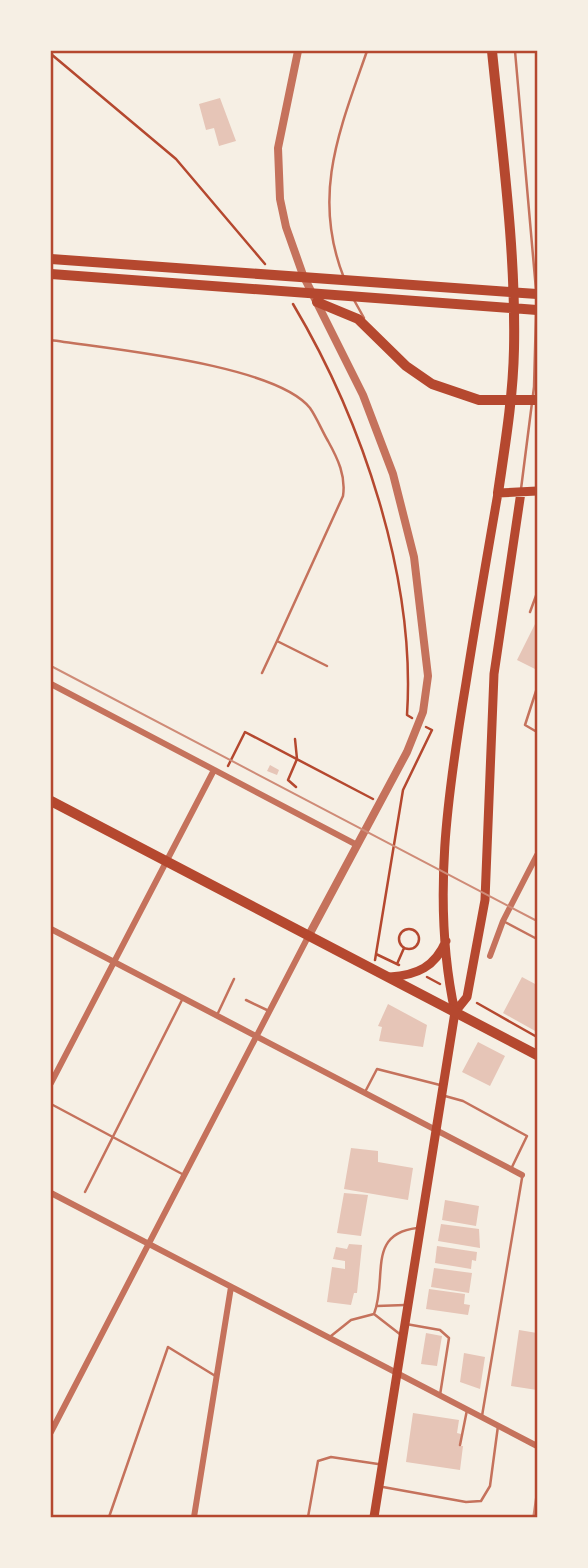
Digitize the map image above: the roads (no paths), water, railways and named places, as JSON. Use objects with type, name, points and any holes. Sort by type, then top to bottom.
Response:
[{"type":"highway","points":[[492,51],[514,302],[512,386],[498,493]]},
{"type":"highway","points":[[51,260],[537,294]]},
{"type":"highway","points":[[51,274],[537,310]]},
{"type":"highway","points":[[317,302],[350,313],[406,366],[432,384],[462,396],[497,402],[537,400]]},
{"type":"highway","points":[[51,801],[537,1055]]},
{"type":"main road","points":[[374,1517],[455,1012],[446,940],[443,860],[448,793],[498,493],[537,491]]},
{"type":"main road","points":[[455,1012],[467,997],[485,900],[494,674],[521,492]]},
{"type":"main road","points":[[390,977],[426,969],[438,957],[446,940]]},
{"type":"street","points":[[51,1433],[407,752],[427,694],[427,649],[420,591],[404,513],[371,414],[293,253],[280,199],[278,172],[282,125],[298,51]]},
{"type":"street","points":[[51,684],[357,845]]},
{"type":"street","points":[[51,1083],[214,770]]},
{"type":"street","points":[[489,956],[503,921],[537,855]]},
{"type":"street","points":[[51,929],[522,1174]]},
{"type":"street","points":[[51,1193],[537,1446]]},
{"type":"street","points":[[194,1517],[231,1287]]},
{"type":"lane","points":[[367,51],[333,153],[328,197],[330,226],[342,273],[373,332]]},
{"type":"lane","points":[[515,51],[535,260],[537,323],[534,387],[521,492]]},
{"type":"lane","points":[[51,340],[200,362],[276,385],[309,407],[345,481],[343,496],[262,673]]},
{"type":"lane","points":[[530,612],[537,593]]},
{"type":"lane","points":[[276,641],[327,666]]},
{"type":"lane","points":[[537,688],[525,725],[537,732]]},
{"type":"lane","points":[[503,921],[537,939]]},
{"type":"lane","points":[[217,1016],[234,979]]},
{"type":"lane","points":[[85,1192],[183,998]]},
{"type":"lane","points":[[246,1000],[270,1011]]},
{"type":"lane","points":[[365,1093],[377,1069],[443,1091],[463,1101],[527,1136],[511,1169]]},
{"type":"lane","points":[[51,1104],[184,1175]]},
{"type":"lane","points":[[482,1418],[522,1174]]},
{"type":"lane","points":[[374,1314],[386,1241],[397,1232],[421,1227]]},
{"type":"lane","points":[[377,1306],[408,1305]]},
{"type":"lane","points":[[329,1338],[351,1320],[374,1314]]},
{"type":"lane","points":[[374,1314],[403,1338]]},
{"type":"lane","points":[[405,1324],[440,1330],[449,1338],[440,1395]]},
{"type":"lane","points":[[109,1517],[168,1347],[217,1377]]},
{"type":"lane","points":[[460,1445],[467,1409]]},
{"type":"lane","points":[[379,1486],[466,1502],[481,1501],[490,1486],[498,1426]]},
{"type":"lane","points":[[308,1517],[318,1461],[331,1457],[382,1465]]},
{"type":"tram line","points":[[51,666],[537,921]]},
{"type":"railway","points":[[534,1517],[537,1496]]}]
